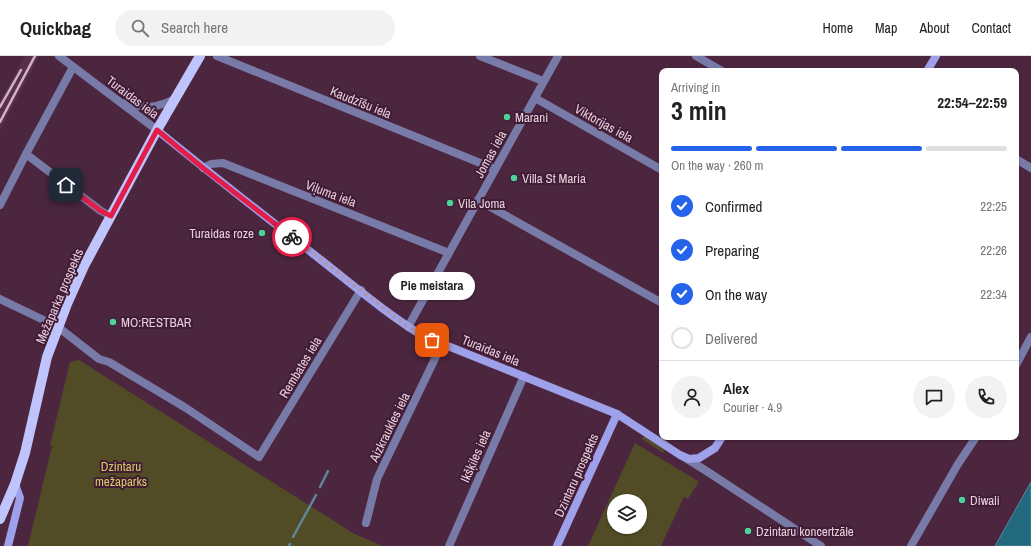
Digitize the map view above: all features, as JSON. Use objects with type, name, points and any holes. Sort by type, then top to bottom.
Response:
[{"type":"main road","name":"Mežaparka prospekts","points":[[0,519],[15,484],[25,453],[47,357],[84,266],[157,130],[200,56]]},
{"type":"street","name":"Turaidas iela","points":[[59,56],[157,130],[203,168],[408,327],[423,336],[442,344],[617,414],[821,546]]},
{"type":"street","name":"Kaudzīšu iela","points":[[218,56],[495,169]]},
{"type":"street","points":[[480,56],[544,81]]},
{"type":"street","name":"Jomas iela","points":[[408,327],[558,56]]},
{"type":"street","points":[[696,56],[717,68]]},
{"type":"street","points":[[928,68],[934,56]]},
{"type":"street","points":[[0,205],[73,67]]},
{"type":"street","name":"Viktorijas iela","points":[[535,98],[659,168]]},
{"type":"street","points":[[120,102],[147,108],[165,104],[175,99]]},
{"type":"street","points":[[26,154],[101,211],[111,216]]},
{"type":"street","points":[[1019,161],[1031,168]]},
{"type":"street","name":"Viļuma iela","points":[[203,168],[211,164],[223,163],[449,253]]},
{"type":"street","points":[[478,200],[659,301]]},
{"type":"street","name":"Rembates iela","points":[[58,327],[99,359],[109,362],[186,408],[259,457],[360,290]]},
{"type":"street","points":[[0,299],[58,327]]},
{"type":"street","points":[[1019,359],[1031,337]]},
{"type":"street","name":"Aizkraukles iela","points":[[366,523],[377,479],[442,344]]},
{"type":"street","name":"Ikšķiles iela","points":[[449,546],[524,376]]},
{"type":"street","name":"Dzintaru prospekts","points":[[557,546],[617,414]]},
{"type":"street","points":[[680,455],[689,459],[699,458],[715,448],[720,440]]},
{"type":"street","points":[[911,546],[958,464],[974,440]]},
{"type":"street","name":"Mežaparka prospekts","points":[[8,546],[20,498],[15,484]]},
{"type":"shaded area","points":[[25,56],[39,56],[0,130],[0,101]]},
{"type":"green space","name":"Dzintaru mežaparks","points":[[79,360],[353,533],[382,546],[28,546],[70,362]]},
{"type":"green space","points":[[644,436],[665,450],[663,453],[642,439]]},
{"type":"green space","points":[[635,443],[698,481],[688,499],[684,497],[661,546],[588,546],[607,504],[607,534],[647,534],[647,494],[612,494]]},
{"type":"water","points":[[1031,482],[1031,546],[995,546]]},
{"type":"waterway","points":[[320,487],[328,471]]},
{"type":"waterway","points":[[293,537],[316,495]]},
{"type":"railway","points":[[0,122],[35,56]]},
{"type":"railway","points":[[0,107],[21,70]]},
{"type":"way so far","points":[[292,237],[408,327],[432,340]]},
{"type":"place","name":"Marani","points":[[507,117]]},
{"type":"place","name":"Villa St Maria","points":[[514,178]]},
{"type":"place","name":"Vila Joma","points":[[450,203]]},
{"type":"place","name":"Turaidas roze","points":[[262,233]]},
{"type":"place","name":"MO:RESTBAR","points":[[113,322]]},
{"type":"place","name":"Pie meistara","points":[[432,340]]},
{"type":"place","name":"Diwali","points":[[962,500]]},
{"type":"place","name":"Dzintaru koncertzāle","points":[[748,531]]},
{"type":"route","points":[[66,185],[101,211],[111,216],[157,130],[203,168],[292,237]]}]
